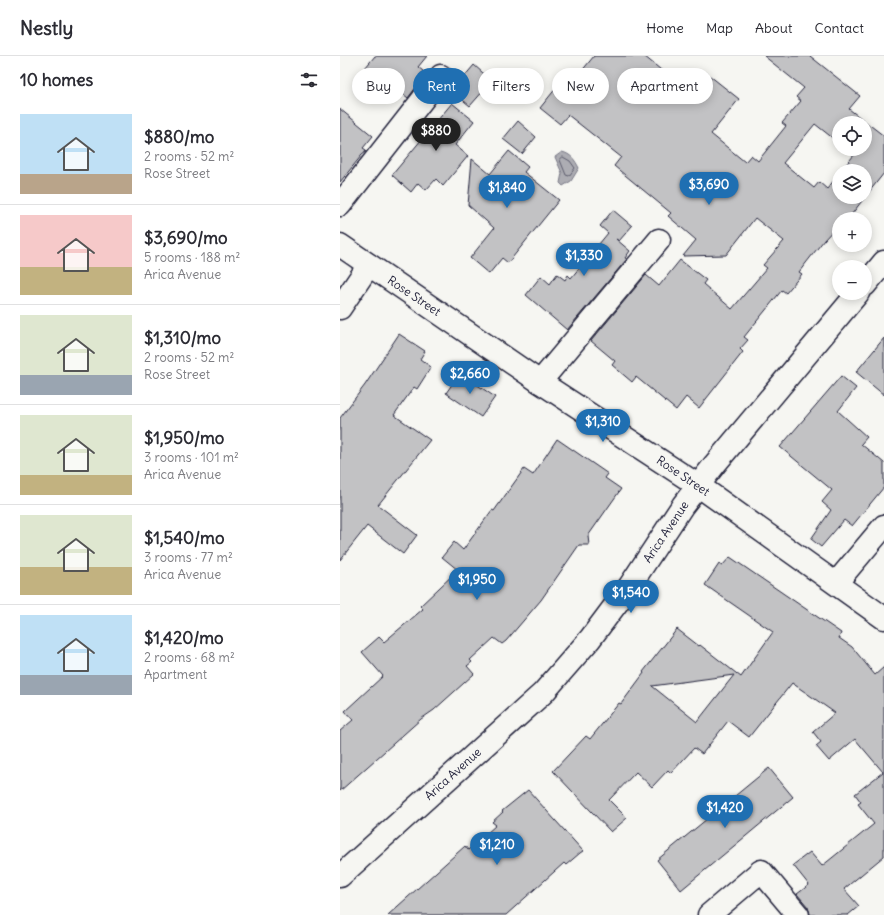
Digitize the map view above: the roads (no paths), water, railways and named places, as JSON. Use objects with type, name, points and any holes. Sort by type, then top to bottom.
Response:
[{"type":"street","points":[[340,205],[418,104]]},
{"type":"street","points":[[540,382],[659,240]]},
{"type":"street","name":"Rose Street","points":[[340,245],[540,382],[699,486],[837,582],[884,618]]},
{"type":"street","points":[[872,277],[884,262]]},
{"type":"street","points":[[340,308],[369,266]]},
{"type":"street","name":"Arica Avenue","points":[[340,876],[543,694],[590,639],[625,593],[683,505],[852,300]]},
{"type":"street","points":[[837,582],[884,526]]},
{"type":"street","points":[[709,915],[761,871],[798,915]]},
{"type":"water","points":[[562,152],[568,154],[576,162],[579,168],[571,181],[563,186],[560,183],[562,173],[555,157]]}]
